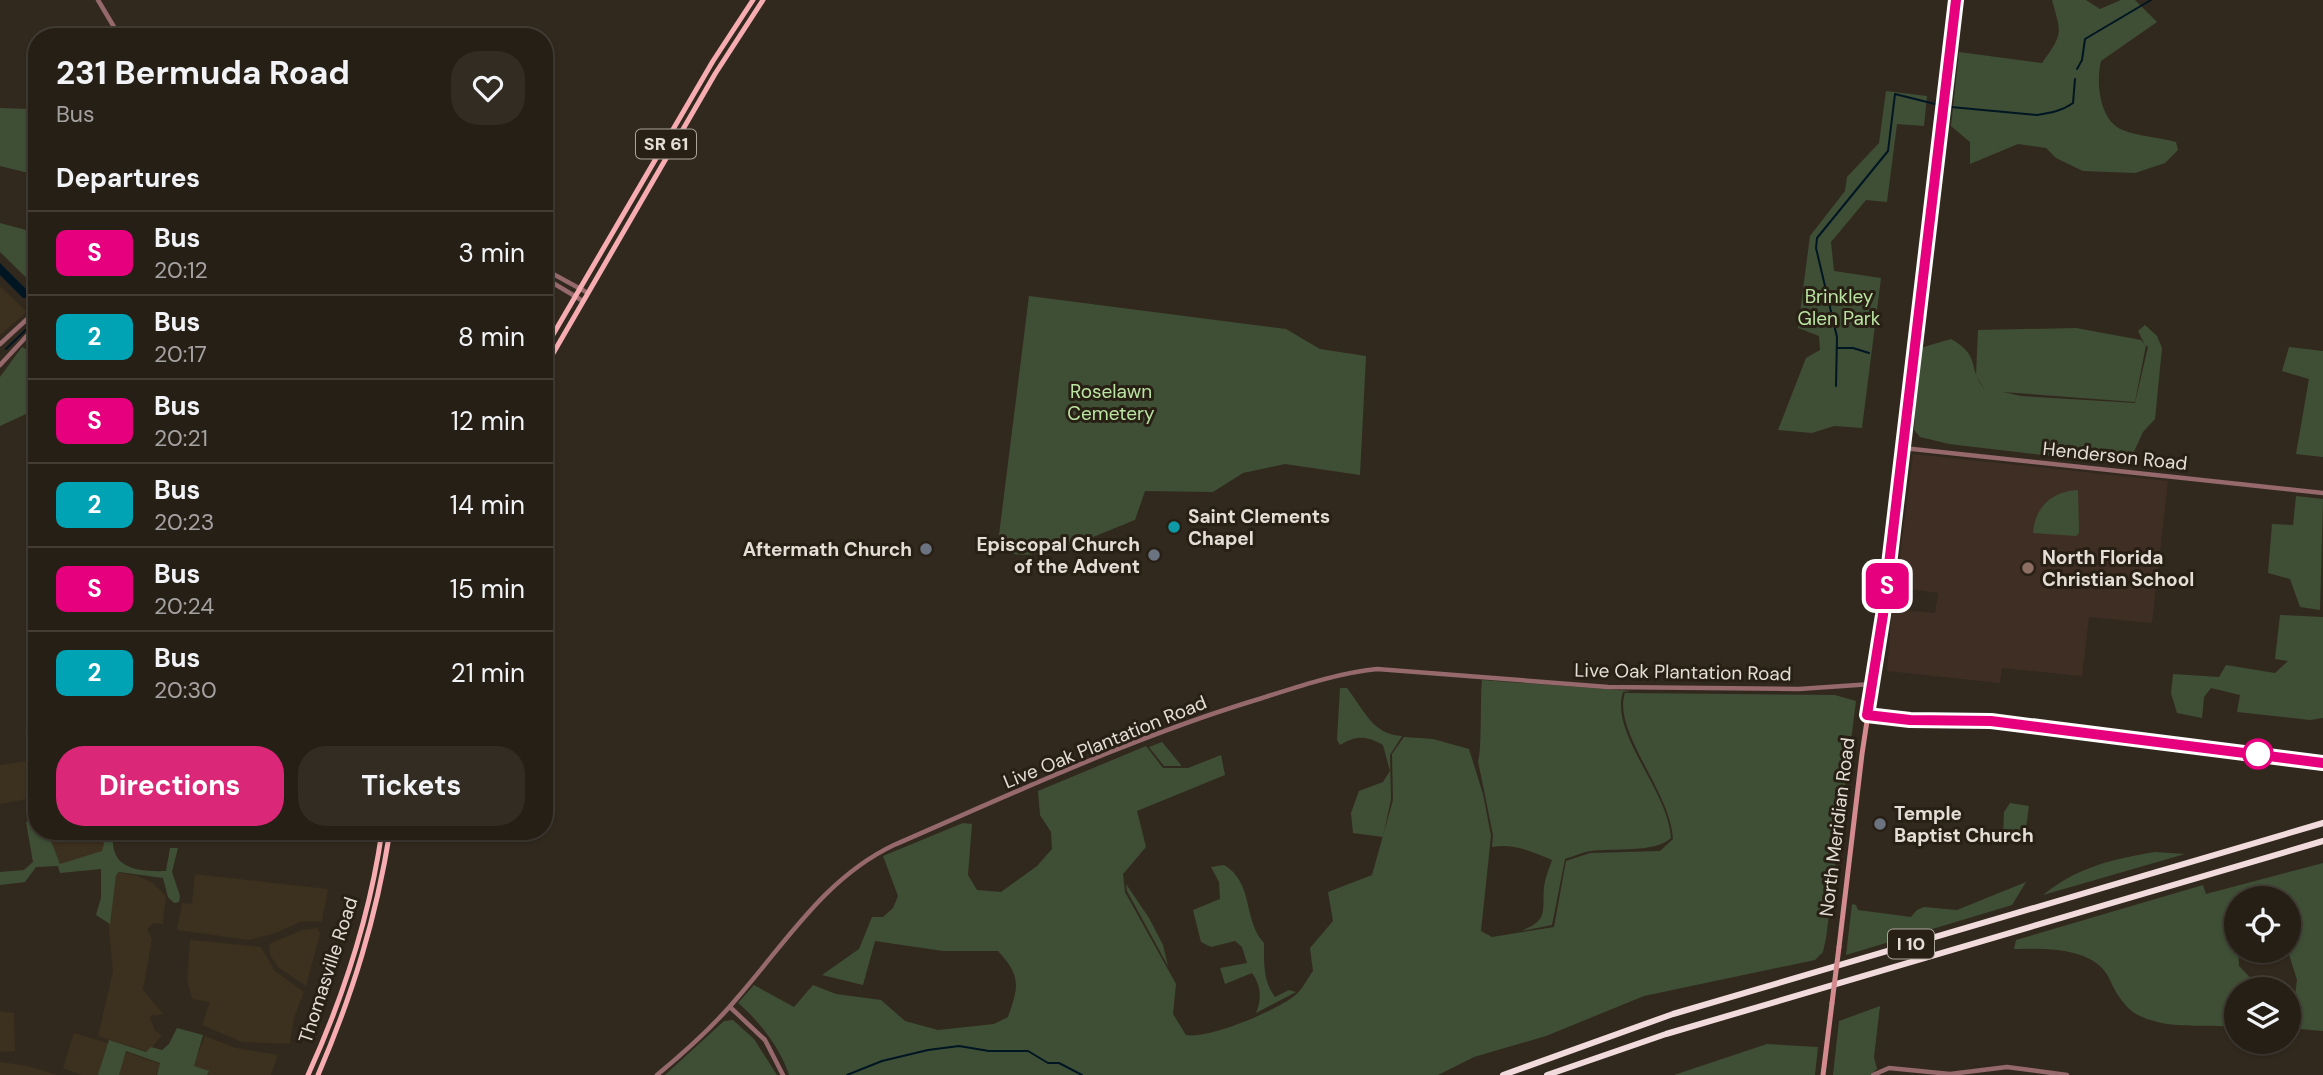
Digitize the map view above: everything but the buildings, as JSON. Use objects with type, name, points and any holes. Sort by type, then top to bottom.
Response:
[{"type":"highway","name":"I 10","points":[[1503,1075],[1673,1014],[2323,823]]},
{"type":"highway","name":"I 10","points":[[1546,1075],[1666,1034],[2323,841]]},
{"type":"main road","name":"SR 61","points":[[553,335],[752,0]]},
{"type":"main road","name":"SR 61","points":[[553,353],[763,0]]},
{"type":"main road","name":"North Meridian Road","points":[[1824,1075],[1956,0]]},
{"type":"main road","points":[[745,11],[752,16]]},
{"type":"main road","name":"Thomasville Road","points":[[308,1075],[341,993],[360,932],[380,840]]},
{"type":"main road","name":"Thomasville Road","points":[[318,1075],[351,997],[370,933],[388,840]]},
{"type":"main road","points":[[341,993],[351,997]]},
{"type":"street","points":[[98,0],[115,28]]},
{"type":"street","points":[[553,276],[588,293]]},
{"type":"street","points":[[553,284],[583,301]]},
{"type":"street","points":[[0,344],[28,318]]},
{"type":"street","points":[[0,365],[2,357],[28,333]]},
{"type":"street","name":"Henderson Road","points":[[1903,448],[2323,493]]},
{"type":"street","name":"Live Oak Plantation Road","points":[[657,1075],[730,1007],[836,882],[867,859],[1151,734],[1287,690],[1377,669],[1608,687],[1799,689],[1872,684]]},
{"type":"street","points":[[730,1007],[765,1040],[783,1075]]},
{"type":"street","points":[[1873,1075],[1889,1068],[1950,1074],[1998,1067],[2067,1075]]},
{"type":"shaded area","points":[[0,286],[27,312],[0,335]]},
{"type":"shaded area","name":"North Florida Christian School","points":[[1913,454],[2168,481],[2152,623],[2089,617],[2082,676],[2002,668],[2000,683],[1887,671],[1892,609],[1935,613],[1938,593],[1896,587]]},
{"type":"shaded area","points":[[25,726],[28,726],[28,799],[0,804],[0,765],[27,761]]},
{"type":"shaded area","points":[[48,840],[104,840],[108,853],[58,865]]},
{"type":"shaded area","points":[[115,872],[138,876],[153,883],[166,896],[163,924],[153,923],[147,929],[152,939],[143,990],[163,1014],[152,1015],[150,1018],[155,1031],[162,1035],[148,1052],[98,1036],[113,971],[108,921]]},
{"type":"shaded area","points":[[195,874],[328,889],[322,921],[300,922],[276,933],[249,940],[177,930],[182,903],[192,904]]},
{"type":"shaded area","points":[[318,928],[320,934],[306,986],[278,967],[270,955],[269,944],[302,930]]},
{"type":"shaded area","points":[[190,940],[261,947],[275,971],[304,992],[294,1018],[290,1044],[242,1042],[202,1025],[210,1002],[192,999],[187,979]]},
{"type":"shaded area","points":[[0,1011],[14,1013],[15,1051],[0,1052]]},
{"type":"shaded area","points":[[74,1033],[110,1044],[99,1075],[81,1075],[63,1068]]},
{"type":"shaded area","points":[[205,1036],[236,1048],[278,1055],[271,1075],[209,1075],[192,1068]]},
{"type":"shaded area","points":[[126,1052],[160,1064],[156,1075],[118,1075]]},
{"type":"shaded area","points":[[0,1062],[28,1066],[57,1075],[0,1075]]},
{"type":"green space","points":[[2052,0],[2086,0],[2100,9],[2121,0],[2135,0],[2157,22],[2101,61],[2099,87],[2106,114],[2117,127],[2176,142],[2178,150],[2165,163],[2135,173],[2083,171],[2056,158],[2046,148],[2018,144],[1970,164],[1970,142],[1951,126],[1959,52],[2042,63],[2059,33]]},
{"type":"green space","name":"Brinkley Glen Park","points":[[1886,91],[1927,96],[1924,126],[1897,124],[1887,202],[1866,200],[1831,242],[1834,271],[1881,278],[1862,428],[1834,426],[1812,433],[1778,430],[1806,358],[1820,350],[1819,336],[1798,328],[1810,236],[1845,191],[1847,177],[1879,143]]},
{"type":"green space","points":[[0,108],[28,109],[28,173],[0,166]]},
{"type":"green space","points":[[0,223],[28,232],[28,279],[0,252]]},
{"type":"green space","name":"Roselawn Cemetery","points":[[1029,296],[1286,329],[1320,349],[1366,356],[1360,475],[1285,464],[1243,473],[1213,492],[1145,491],[1135,520],[1062,548],[1022,555],[1007,552],[998,543]]},
{"type":"green space","points":[[2145,325],[2157,336],[2162,348],[2155,419],[2143,432],[2128,465],[1949,444],[1920,437],[1914,430],[1920,348],[1951,339],[1970,356],[1976,374],[1978,330],[2076,328],[2141,340],[2145,345],[2138,331]],"holes":[[[2146,345],[2148,347],[2135,403],[2021,396],[2003,392],[2135,402]]]},
{"type":"green space","points":[[22,347],[28,350],[28,413],[0,426],[0,377]]},
{"type":"green space","points":[[2289,347],[2323,351],[2323,457],[2296,454],[2309,379],[2282,371]]},
{"type":"green space","points":[[2078,490],[2079,533],[2076,536],[2033,533],[2037,515],[2046,502],[2060,493]]},
{"type":"green space","points":[[2296,496],[2323,499],[2320,610],[2300,607],[2290,579],[2268,573],[2272,524],[2293,525]]},
{"type":"green space","points":[[2280,615],[2323,617],[2323,718],[2310,720],[2237,712],[2240,695],[2211,688],[2204,697],[2202,718],[2177,713],[2171,693],[2173,674],[2219,677],[2226,665],[2275,673],[2288,661],[2275,659]]},
{"type":"green space","points":[[1482,680],[1631,691],[1623,692],[1621,708],[1624,725],[1668,820],[1671,838],[1664,843],[1633,849],[1591,851],[1565,859],[1552,925],[1521,931],[1540,919],[1552,860],[1515,847],[1492,847],[1493,835],[1478,761]]},
{"type":"green space","points":[[1340,688],[1347,688],[1376,726],[1392,735],[1402,736],[1390,755],[1391,799],[1383,837],[1353,833],[1351,813],[1359,791],[1383,782],[1390,771],[1383,745],[1361,738],[1340,745],[1337,740]]},
{"type":"green space","points":[[1625,693],[1835,695],[1856,701],[1826,938],[1823,952],[1815,960],[1644,996],[1546,1036],[1474,1057],[1438,1075],[789,1075],[773,1042],[759,1023],[738,1003],[754,985],[794,1007],[813,985],[836,994],[881,1000],[905,1021],[938,1030],[994,1024],[1008,1017],[1016,982],[1011,968],[998,951],[943,951],[875,941],[863,985],[822,975],[859,949],[872,917],[883,917],[893,908],[898,896],[883,856],[963,823],[972,824],[968,875],[977,890],[1001,892],[1037,866],[1052,849],[1051,832],[1040,815],[1038,791],[1146,746],[1163,768],[1188,768],[1221,755],[1225,775],[1137,811],[1146,847],[1123,874],[1125,892],[1176,984],[1173,1014],[1186,1035],[1210,1033],[1256,1017],[1284,1003],[1301,989],[1313,971],[1310,948],[1333,921],[1328,892],[1372,875],[1393,800],[1392,754],[1404,737],[1433,739],[1469,749],[1483,794],[1491,836],[1481,931],[1492,937],[1554,927],[1566,861],[1590,853],[1660,851],[1673,839],[1663,802],[1627,725],[1623,708]]},
{"type":"green space","points":[[1162,742],[1181,766],[1164,766],[1149,747]]},
{"type":"green space","points":[[2010,803],[2029,806],[2024,842],[2003,840],[2004,812]]},
{"type":"green space","points":[[29,840],[51,840],[60,864],[102,851],[103,840],[113,840],[119,860],[135,869],[144,870],[166,871],[170,848],[178,848],[172,872],[180,896],[179,902],[174,903],[168,897],[163,878],[119,872],[116,875],[110,924],[96,915],[101,898],[101,869],[60,873],[58,866],[36,867],[25,882],[0,885],[0,872],[24,870],[33,862]]},
{"type":"green space","points":[[2155,852],[2185,854],[2043,895],[2082,871]]},
{"type":"green space","points":[[2323,863],[2323,1031],[2301,1029],[2301,977],[2296,977],[2292,963],[2301,963],[2301,886],[2236,886]]},
{"type":"green space","points":[[1224,865],[1240,881],[1253,924],[1264,943],[1265,972],[1271,991],[1275,997],[1289,990],[1296,992],[1256,1013],[1260,992],[1252,973],[1225,984],[1220,968],[1247,963],[1242,947],[1235,941],[1211,947],[1201,942],[1193,910],[1220,899],[1219,882],[1211,867]]},
{"type":"green space","points":[[2026,882],[2012,905],[1846,955],[1852,904],[1856,905],[1858,910],[1911,917],[1924,907],[1957,910]]},
{"type":"green space","points":[[1126,884],[1163,945],[1168,966],[1127,891]]},
{"type":"green space","points":[[2203,885],[2206,894],[2224,889],[2224,963],[2239,963],[2250,977],[2224,977],[2224,1027],[2175,1025],[2151,1020],[2135,1013],[2126,1005],[2103,969],[2094,961],[2069,952],[2014,949],[2016,940]]},
{"type":"green space","points":[[1880,1006],[1874,1057],[1877,1069],[1870,1075],[1833,1075],[1839,1021]]},
{"type":"green space","points":[[733,1020],[754,1039],[777,1075],[665,1075],[724,1021]]},
{"type":"green space","points":[[177,1028],[203,1035],[194,1066],[209,1071],[207,1075],[157,1075],[160,1063],[126,1051],[119,1075],[98,1075],[109,1040],[146,1052],[151,1047],[162,1050],[169,1044]]},
{"type":"green space","points":[[1767,1044],[1818,1047],[1815,1075],[1674,1075]]},
{"type":"water","points":[[0,263],[28,291],[28,298],[23,298],[0,275]]},
{"type":"waterway","points":[[2077,69],[2082,60],[2085,39],[2151,0]]},
{"type":"waterway","points":[[1951,107],[2037,115],[2051,112],[2073,103],[2075,79]]},
{"type":"waterway","points":[[1836,386],[1837,337],[1816,248],[1817,238],[1888,151],[1895,94],[1935,104]]},
{"type":"waterway","points":[[6,349],[28,328]]},
{"type":"waterway","points":[[1837,348],[1853,348],[1869,353]]},
{"type":"waterway","points":[[847,1075],[882,1061],[959,1046],[989,1051],[1028,1051],[1048,1063],[1059,1063],[1082,1075]]},
{"type":"bus line","name":"S","points":[[1956,0],[1883,615],[1867,715],[1910,720],[2025,724],[2075,733],[2323,763]]},
{"type":"place","name":"Saint Clements Chapel","points":[[1174,527]]},
{"type":"place","name":"Aftermath Church","points":[[926,549]]},
{"type":"place","name":"Episcopal Church of the Advent","points":[[1154,555]]},
{"type":"place","name":"North Florida Christian School","points":[[2028,568]]},
{"type":"place","name":"Temple Baptist Church","points":[[1880,824]]}]
